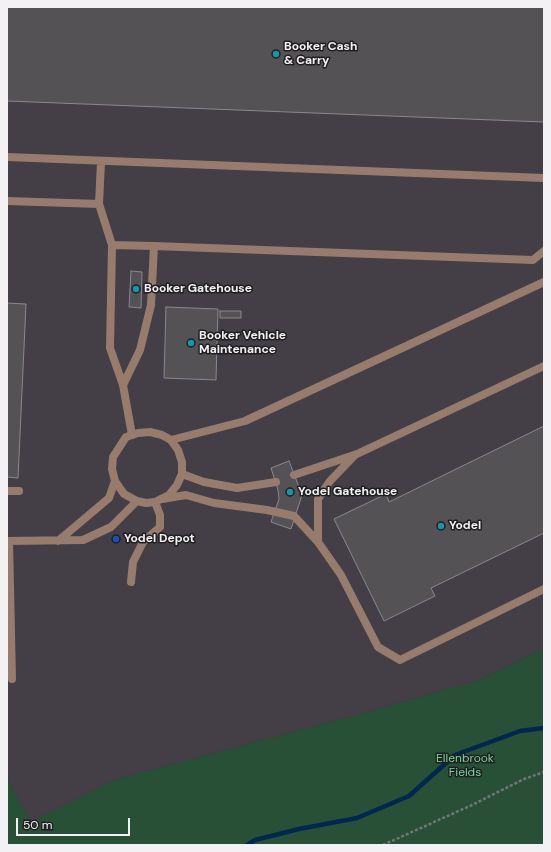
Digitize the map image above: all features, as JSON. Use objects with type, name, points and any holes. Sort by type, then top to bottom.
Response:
[{"type":"street","points":[[7,157],[101,162],[544,178]]},
{"type":"street","points":[[101,162],[99,204],[112,245],[110,348],[124,385],[132,435]]},
{"type":"street","points":[[7,201],[99,204]]},
{"type":"street","points":[[112,245],[533,260],[544,251]]},
{"type":"street","points":[[124,385],[140,350],[151,305],[154,246]]},
{"type":"street","points":[[171,440],[245,421],[544,282]]},
{"type":"street","points":[[294,474],[357,454],[544,366]]},
{"type":"street","points":[[158,501],[169,495],[177,486],[182,474],[182,462],[178,450],[171,440],[162,435],[150,432],[126,437],[113,457],[112,470],[115,481],[124,494],[146,503],[158,501],[186,495],[214,503],[267,510],[294,516],[318,542],[341,575],[378,647],[400,660],[544,590]]},
{"type":"street","points":[[318,542],[318,499],[330,481],[357,454]]},
{"type":"street","points":[[182,474],[204,482],[237,488],[276,482]]},
{"type":"street","points":[[58,541],[109,498],[115,481]]},
{"type":"street","points":[[7,491],[19,492]]},
{"type":"street","points":[[12,679],[8,585],[8,541],[83,540],[111,527],[138,501]]},
{"type":"street","points":[[131,582],[133,562],[143,542],[160,527],[158,501]]},
{"type":"path","points":[[383,845],[472,805],[524,779],[544,772]]},
{"type":"shaded area","points":[[7,7],[544,7],[544,648],[479,680],[356,715],[114,780],[31,822],[9,782],[7,775]]},
{"type":"green space","name":"Ellenbrook Fields","points":[[544,648],[544,845],[7,845],[7,775],[9,782],[31,822],[114,780],[356,715],[479,680]]},
{"type":"building","name":"Booker Cash & Carry","points":[[7,7],[544,7],[544,122],[7,101]]},
{"type":"building","name":"Booker Gatehouse","points":[[131,271],[142,272],[141,308],[129,307]]},
{"type":"building","points":[[7,303],[26,304],[18,478],[7,477]]},
{"type":"building","name":"Booker Vehicle Maintenance","points":[[166,307],[218,309],[216,380],[164,378]]},
{"type":"building","points":[[220,311],[241,311],[241,318],[220,318]]},
{"type":"building","name":"Yodel","points":[[544,426],[544,533],[431,588],[435,596],[384,621],[334,519],[386,494],[389,502]]},
{"type":"building","name":"Yodel Gatehouse","points":[[289,461],[302,495],[291,529],[271,522],[279,499],[278,490],[271,468]]},
{"type":"waterway","points":[[247,845],[255,840],[299,829],[357,818],[409,796],[455,755],[520,731],[544,728]]},
{"type":"place","name":"Booker Cash & Carry","points":[[276,54]]},
{"type":"place","name":"Booker Gatehouse","points":[[136,289]]},
{"type":"place","name":"Booker Vehicle Maintenance","points":[[191,343]]},
{"type":"place","name":"Yodel Gatehouse","points":[[290,492]]},
{"type":"place","name":"Yodel","points":[[441,526]]},
{"type":"place","name":"Yodel Depot","points":[[116,539]]}]
